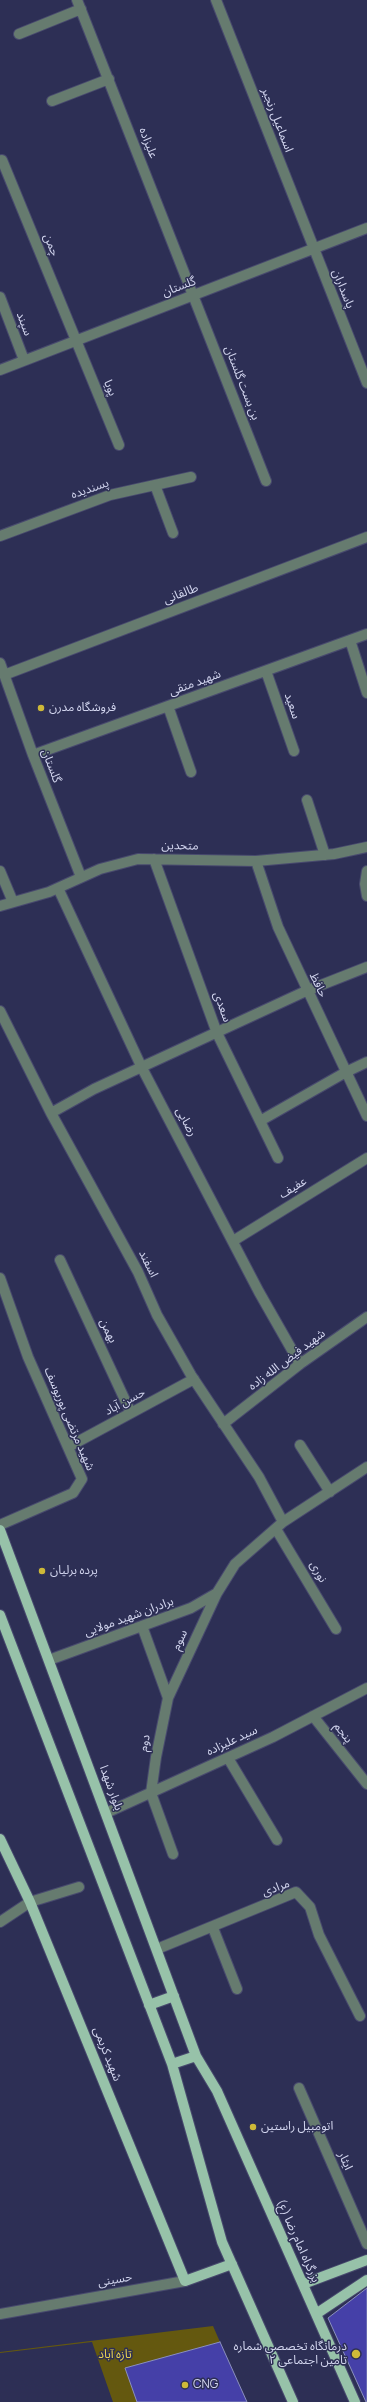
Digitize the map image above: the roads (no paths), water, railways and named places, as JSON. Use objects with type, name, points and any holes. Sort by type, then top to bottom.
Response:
[{"type":"main road","name":"بلوار شهدا","points":[[0,1530],[196,2056]]},
{"type":"main road","points":[[0,1615],[172,2064],[222,2242],[293,2402]]},
{"type":"main road","name":"شهید کریمی","points":[[0,1839],[30,1902],[185,2281]]},
{"type":"main road","points":[[149,2005],[174,1996]]},
{"type":"main road","points":[[172,2064],[196,2056]]},
{"type":"main road","name":"بزرگراه امام رضا (ع)","points":[[196,2056],[217,2091],[355,2402]]},
{"type":"main road","points":[[303,2284],[367,2260]]},
{"type":"main road","name":"حسینی","points":[[185,2281],[232,2264]]},
{"type":"main road","points":[[316,2314],[367,2280]]},
{"type":"street","name":"اسماعیل رنجبر","points":[[216,0],[313,249]]},
{"type":"street","points":[[19,34],[79,4]]},
{"type":"street","name":"علیزاده","points":[[79,4],[194,295]]},
{"type":"street","points":[[52,101],[109,79]]},
{"type":"street","name":"چمن","points":[[2,160],[77,340]]},
{"type":"street","name":"گلستان","points":[[0,370],[367,228]]},
{"type":"street","name":"پاسداران","points":[[313,249],[367,383]]},
{"type":"street","name":"بن بست گلستان","points":[[194,295],[266,482]]},
{"type":"street","name":"سپند","points":[[0,297],[24,360]]},
{"type":"street","name":"پویا","points":[[77,340],[119,445]]},
{"type":"street","name":"پسندیده","points":[[0,536],[110,495],[191,477]]},
{"type":"street","points":[[155,485],[173,532]]},
{"type":"street","name":"طالقانی","points":[[4,675],[367,537]]},
{"type":"street","name":"شهید متقی","points":[[33,755],[367,634]]},
{"type":"street","points":[[350,640],[367,693]]},
{"type":"street","name":"گلستان","points":[[0,662],[33,755],[81,877]]},
{"type":"street","name":"سعید","points":[[266,671],[294,750]]},
{"type":"street","points":[[168,706],[191,772]]},
{"type":"street","points":[[307,800],[325,854]]},
{"type":"street","name":"متحدین","points":[[0,906],[58,888],[100,869],[138,859],[256,861],[325,854],[367,847]]},
{"type":"street","name":"سعدی","points":[[154,859],[217,1033],[278,1158]]},
{"type":"street","name":"حافظ","points":[[256,861],[278,928],[306,991],[367,1116]]},
{"type":"street","points":[[0,871],[13,902]]},
{"type":"street","points":[[367,871],[365,884],[367,896]]},
{"type":"street","name":"رضایی","points":[[58,888],[142,1068],[300,1364]]},
{"type":"street","points":[[51,1113],[94,1089],[306,991],[367,967]]},
{"type":"street","name":"اسفند","points":[[0,1011],[51,1113],[138,1272],[157,1315],[194,1379],[259,1477],[279,1526]]},
{"type":"street","points":[[260,1121],[346,1072],[367,1062]]},
{"type":"street","name":"عفیف","points":[[233,1240],[367,1158]]},
{"type":"street","name":"بهمن","points":[[60,1260],[131,1413]]},
{"type":"street","name":"شهید مرتضی پوریوسف","points":[[0,1278],[28,1357],[82,1479],[73,1494],[0,1525]]},
{"type":"street","name":"شهید فیض الله زاده","points":[[223,1424],[300,1364],[367,1317]]},
{"type":"street","name":"حسن آباد","points":[[68,1447],[194,1379]]},
{"type":"street","points":[[300,1445],[330,1492]]},
{"type":"street","name":"سوم","points":[[168,1698],[216,1593],[234,1564],[279,1526],[367,1467]]},
{"type":"street","name":"نوری","points":[[279,1526],[336,1629]]},
{"type":"street","name":"برادران شهید مولایی","points":[[49,1660],[191,1608],[216,1593]]},
{"type":"street","points":[[142,1626],[168,1698]]},
{"type":"street","name":"سید علیزاده","points":[[106,1812],[228,1758],[367,1688]]},
{"type":"street","name":"دوم","points":[[151,1793],[156,1757],[168,1698]]},
{"type":"street","name":"پنجم","points":[[313,1716],[367,1784]]},
{"type":"street","points":[[228,1758],[277,1840]]},
{"type":"street","points":[[151,1793],[173,1854]]},
{"type":"street","points":[[0,1922],[30,1902],[79,1887]]},
{"type":"street","name":"مرادی","points":[[157,1949],[213,1928],[296,1892],[310,1907],[319,1935],[360,2016]]},
{"type":"street","points":[[213,1928],[236,1989]]},
{"type":"street","name":"ایثار","points":[[299,2088],[367,2244]]},
{"type":"street","name":"حسینی","points":[[0,2314],[185,2281]]},
{"type":"place","name":"فروشگاه مدرن","points":[[41,708]]},
{"type":"place","name":"پرده برلیان","points":[[42,1571]]},
{"type":"place","name":"اتومبیل راستین","points":[[253,2127]]},
{"type":"place","name":"درمانگاه تخصصی شماره ۲ تامین اجتماعی","points":[[356,2354]]},
{"type":"place","name":"CNG","points":[[185,2385]]},
{"type":"park label","name":"تازه آباد","points":[[115,2355]]}]
